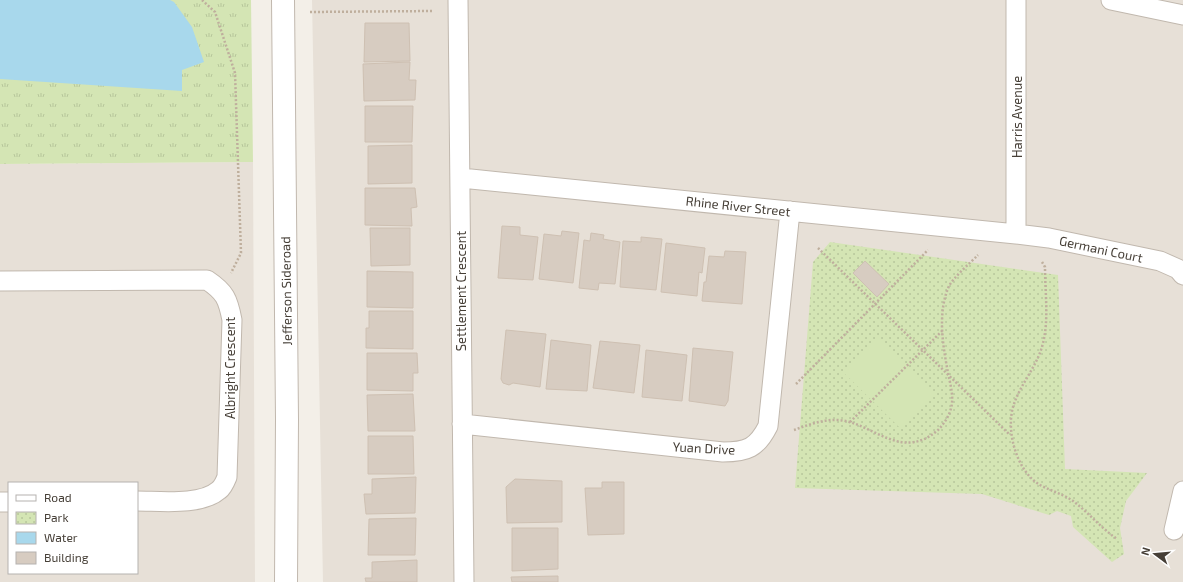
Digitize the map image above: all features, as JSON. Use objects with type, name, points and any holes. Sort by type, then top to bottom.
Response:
[{"type":"street","name":"Jefferson Sideroad","points":[[283,0],[287,418],[286,582]]},
{"type":"street","name":"Settlement Crescent","points":[[458,0],[464,582]]},
{"type":"street","name":"Harris Avenue","points":[[1016,0],[1016,234]]},
{"type":"street","points":[[1111,0],[1183,14]]},
{"type":"street","name":"Rhine River Street","points":[[460,178],[1016,234]]},
{"type":"street","name":"Yuan Drive","points":[[462,424],[724,452],[737,452],[751,448],[761,439],[768,426],[790,211]]},
{"type":"street","name":"Germani Court","points":[[1016,234],[1049,238],[1160,261],[1178,269],[1183,275]]},
{"type":"street","name":"Albright Crescent","points":[[0,281],[207,280],[220,289],[229,302],[232,320],[228,477],[221,490],[210,497],[194,500],[138,501]]},
{"type":"street","points":[[1174,530],[1183,491]]},
{"type":"path","points":[[202,0],[215,12],[235,73],[240,182],[241,253],[230,273]]},
{"type":"path","points":[[310,12],[432,11]]},
{"type":"path","points":[[818,248],[1010,435]]},
{"type":"path","points":[[796,384],[928,250]]},
{"type":"path","points":[[794,430],[822,421],[838,420],[850,422],[875,434],[901,442],[916,441],[931,436],[942,426],[949,414],[952,403],[952,387],[948,374],[942,331],[943,309],[950,286],[978,255]]},
{"type":"path","points":[[1042,262],[1044,267],[1045,330],[1043,343],[1014,404],[1010,420],[1010,435],[1019,458],[1028,474],[1039,484],[1072,500],[1117,539]]},
{"type":"path","points":[[850,422],[942,331]]},
{"type":"shaded area","points":[[312,0],[1183,0],[1183,582],[323,582]]},
{"type":"shaded area","points":[[253,162],[255,582],[0,582],[0,164]]},
{"type":"green space","points":[[0,0],[251,0],[253,162],[0,164]]},
{"type":"green space","points":[[830,242],[1058,275],[1065,469],[1147,473],[1126,501],[1120,528],[1124,554],[1112,562],[1073,527],[1071,516],[1057,511],[1049,515],[982,494],[795,488],[813,262]]},
{"type":"green space","points":[[878,338],[934,394],[900,428],[844,373]]},
{"type":"water","points":[[0,0],[170,0],[174,2],[192,27],[204,62],[182,70],[182,91],[0,79]]},
{"type":"building","points":[[365,23],[409,23],[410,61],[364,62]]},
{"type":"building","points":[[410,62],[409,80],[416,80],[415,100],[364,101],[363,64]]},
{"type":"building","points":[[365,106],[413,106],[412,142],[365,142]]},
{"type":"building","points":[[412,145],[412,183],[368,184],[368,146]]},
{"type":"building","points":[[365,188],[415,188],[417,207],[411,208],[412,226],[365,225]]},
{"type":"building","points":[[502,226],[520,227],[520,235],[538,237],[533,280],[498,278]]},
{"type":"building","points":[[370,228],[410,228],[410,265],[371,266]]},
{"type":"building","points":[[562,231],[579,233],[573,283],[539,279],[544,234],[561,236]]},
{"type":"building","points":[[591,233],[604,235],[603,239],[620,242],[615,284],[599,283],[598,290],[579,288],[584,240],[590,241]]},
{"type":"building","points":[[641,237],[662,239],[656,290],[620,287],[623,241],[641,242]]},
{"type":"building","points":[[666,243],[705,248],[702,273],[699,272],[697,296],[661,292]]},
{"type":"building","points":[[725,251],[746,252],[742,304],[702,301],[709,256],[724,257]]},
{"type":"building","points":[[865,261],[889,284],[877,297],[853,273]]},
{"type":"building","points":[[367,271],[413,272],[413,308],[367,307]]},
{"type":"building","points":[[369,311],[413,311],[413,349],[366,348],[366,328],[369,328]]},
{"type":"building","points":[[506,330],[546,334],[540,387],[513,383],[509,385],[503,383],[501,379]]},
{"type":"building","points":[[551,340],[591,345],[587,391],[546,389]]},
{"type":"building","points":[[600,341],[640,345],[634,393],[593,388]]},
{"type":"building","points":[[693,348],[733,352],[728,401],[725,406],[689,401]]},
{"type":"building","points":[[646,350],[687,355],[682,401],[642,397]]},
{"type":"building","points":[[367,353],[417,353],[418,373],[413,373],[413,391],[367,390]]},
{"type":"building","points":[[413,394],[415,431],[368,431],[367,395]]},
{"type":"building","points":[[368,436],[413,436],[414,474],[368,474]]},
{"type":"building","points":[[416,477],[415,513],[366,514],[364,494],[372,494],[372,479]]},
{"type":"building","points":[[515,479],[562,481],[562,522],[507,523],[506,487]]},
{"type":"building","points":[[602,482],[624,482],[624,534],[588,535],[585,488],[602,488]]},
{"type":"building","points":[[416,518],[415,555],[368,555],[369,519]]},
{"type":"building","points":[[512,528],[558,528],[558,569],[512,571]]},
{"type":"building","points":[[417,560],[417,582],[366,582],[365,578],[372,578],[372,562]]},
{"type":"building","points":[[558,576],[558,582],[512,582],[511,577]]}]
